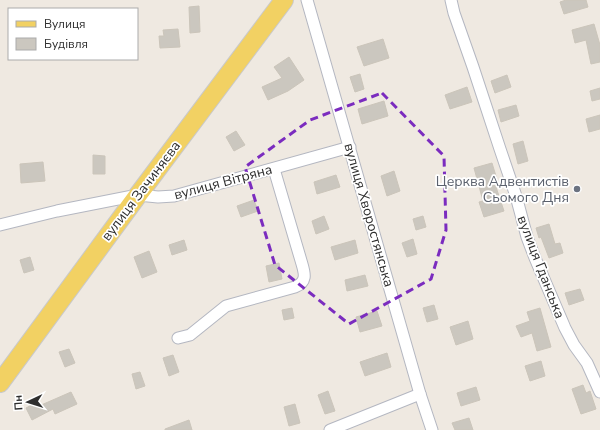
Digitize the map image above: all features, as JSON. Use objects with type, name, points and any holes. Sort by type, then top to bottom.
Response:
[{"type":"main road","name":"вулиця Зачиняєва","points":[[0,384],[138,195],[284,0]]},
{"type":"street","name":"вулиця Хворостянська","points":[[307,0],[420,394],[432,430]]},
{"type":"street","name":"вулиця Гданська","points":[[451,0],[535,258],[565,328],[586,363],[600,392]]},
{"type":"street","name":"вулиця Вітряна","points":[[0,224],[138,195],[158,197],[174,196],[350,147]]},
{"type":"street","points":[[178,338],[190,335],[226,306],[295,286],[301,284],[304,280],[304,272],[274,169]]},
{"type":"street","points":[[330,430],[420,394]]},
{"type":"highlighted area","points":[[382,93],[444,156],[446,230],[431,279],[349,324],[275,265],[245,167],[310,120]]},
{"type":"building","points":[[566,0],[586,0],[588,7],[564,14],[560,2]]},
{"type":"building","points":[[199,6],[200,32],[190,33],[189,7]]},
{"type":"building","points":[[594,24],[600,45],[600,62],[591,64],[586,40],[575,43],[572,30]]},
{"type":"building","points":[[178,29],[180,47],[160,48],[159,36],[164,36],[163,30]]},
{"type":"building","points":[[383,39],[389,58],[364,66],[357,47]]},
{"type":"building","points":[[289,57],[304,80],[288,91],[268,100],[262,87],[282,78],[274,67]]},
{"type":"building","points":[[360,74],[364,89],[355,92],[350,77]]},
{"type":"building","points":[[507,75],[511,87],[495,93],[491,81]]},
{"type":"building","points":[[467,87],[472,102],[450,109],[445,95]]},
{"type":"building","points":[[600,88],[600,99],[592,101],[590,91]]},
{"type":"building","points":[[384,101],[388,116],[362,124],[358,109]]},
{"type":"building","points":[[516,105],[519,116],[501,122],[498,110]]},
{"type":"building","points":[[600,115],[600,129],[589,132],[586,119]]},
{"type":"building","points":[[236,131],[245,145],[234,151],[226,137]]},
{"type":"building","points":[[523,141],[528,161],[518,164],[513,144]]},
{"type":"building","points":[[93,155],[105,156],[105,174],[93,174]]},
{"type":"building","points":[[43,162],[45,181],[21,183],[20,164]]},
{"type":"building","points":[[492,163],[499,186],[496,187],[504,211],[484,217],[479,202],[483,201],[474,168]]},
{"type":"building","points":[[394,171],[400,191],[387,196],[381,176]]},
{"type":"building","points":[[336,175],[340,187],[317,194],[314,182]]},
{"type":"building","points":[[254,200],[258,211],[241,217],[237,206]]},
{"type":"building","points":[[324,216],[329,229],[316,234],[312,221]]},
{"type":"building","points":[[423,216],[426,227],[416,230],[413,219]]},
{"type":"building","points":[[549,224],[555,244],[560,243],[563,253],[549,258],[541,237],[539,238],[536,228]]},
{"type":"building","points":[[413,239],[417,254],[407,257],[402,243]]},
{"type":"building","points":[[184,240],[187,250],[172,255],[169,245]]},
{"type":"building","points":[[355,240],[358,253],[335,260],[331,247]]},
{"type":"building","points":[[149,251],[157,272],[142,278],[134,257]]},
{"type":"building","points":[[30,257],[34,270],[24,273],[20,260]]},
{"type":"building","points":[[279,263],[282,279],[269,282],[266,266]]},
{"type":"building","points":[[365,275],[368,286],[347,291],[345,280]]},
{"type":"building","points":[[580,289],[584,300],[569,305],[565,293]]},
{"type":"building","points":[[434,305],[438,319],[427,322],[423,308]]},
{"type":"building","points":[[292,308],[294,318],[284,320],[282,310]]},
{"type":"building","points":[[540,308],[551,347],[537,351],[532,333],[521,337],[516,326],[530,321],[527,312]]},
{"type":"building","points":[[377,311],[382,326],[360,332],[356,317]]},
{"type":"building","points":[[468,321],[473,339],[456,345],[450,327]]},
{"type":"building","points":[[69,349],[75,363],[65,367],[59,352]]},
{"type":"building","points":[[387,353],[391,367],[365,376],[360,362]]},
{"type":"building","points":[[173,355],[179,372],[169,376],[163,358]]},
{"type":"building","points":[[541,361],[545,376],[530,381],[525,366]]},
{"type":"building","points":[[140,372],[145,386],[136,389],[132,374]]},
{"type":"building","points":[[583,385],[586,393],[590,391],[596,409],[581,414],[572,389]]},
{"type":"building","points":[[476,387],[480,400],[461,406],[457,393]]},
{"type":"building","points":[[328,391],[335,411],[325,414],[318,395]]},
{"type":"building","points":[[71,392],[77,404],[55,414],[53,409],[32,420],[26,408],[37,402],[39,406]]},
{"type":"building","points":[[295,404],[300,423],[289,426],[284,407]]},
{"type":"building","points":[[469,418],[473,430],[455,430],[452,423]]},
{"type":"building","points":[[189,420],[192,430],[165,430],[165,429]]},
{"type":"place","name":"Церква Адвентистів Сьомого Дня","points":[[577,189]]}]
